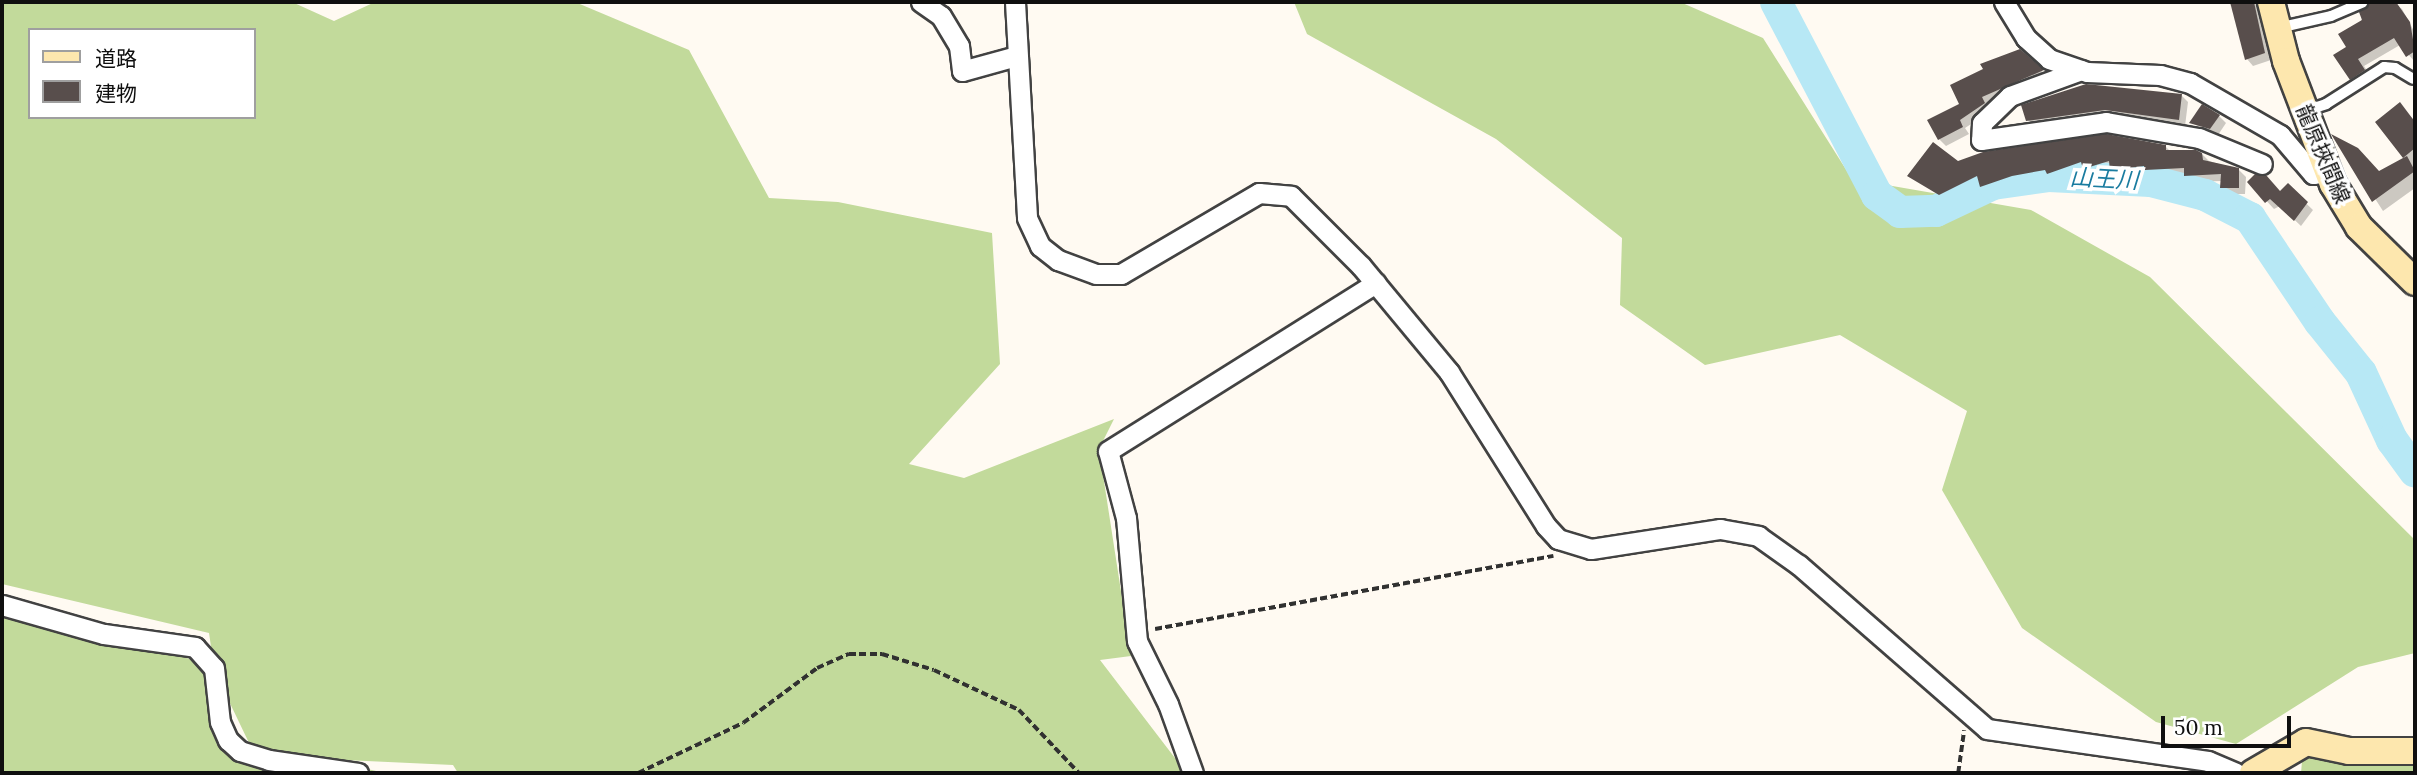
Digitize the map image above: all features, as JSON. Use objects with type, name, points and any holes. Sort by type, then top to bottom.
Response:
[{"type":"main road","name":"龍原挾間線","points":[[2271,2],[2304,111],[2327,173],[2359,227],[2415,282]]},
{"type":"main road","points":[[2253,773],[2306,742],[2349,751],[2415,751]]},
{"type":"street","points":[[921,2],[941,16],[959,46],[962,71],[1016,56]]},
{"type":"street","points":[[1015,2],[1027,218],[1040,246],[1058,260],[1096,274],[1121,274],[1252,197],[1273,191],[1306,206],[1376,283],[1458,384],[1546,526],[1564,542],[1591,548],[1720,529],[1758,536],[1799,565],[1966,715],[1987,729],[2006,734],[2208,761],[2236,773]]},
{"type":"street","points":[[2004,2],[2040,53],[2081,70],[2160,75],[2198,87],[2280,135],[2313,174],[2327,173]]},
{"type":"street","points":[[2081,70],[2010,96],[1982,123],[1981,140],[2106,122],[2199,138],[2262,164]]},
{"type":"street","points":[[1193,773],[1172,713],[1135,633],[1126,518],[1108,451],[1376,283]]},
{"type":"street","points":[[2,605],[104,634],[195,647],[214,668],[220,722],[228,740],[240,751],[269,760],[358,773]]},
{"type":"lane","points":[[2277,28],[2331,16],[2362,3]]},
{"type":"lane","points":[[2304,111],[2326,104],[2384,67],[2395,68],[2413,79]]},
{"type":"path","points":[[1135,633],[1547,558],[1564,542]]},
{"type":"path","points":[[638,773],[743,723],[817,668],[849,654],[882,654],[934,670],[1019,710],[1079,773]]},
{"type":"path","points":[[1958,773],[1966,715]]},
{"type":"green space","points":[[2,2],[292,2],[334,21],[375,2],[575,2],[689,50],[769,198],[838,202],[992,233],[1000,364],[909,464],[964,478],[1114,419],[1099,449],[1131,656],[1100,660],[1178,762],[1181,773],[458,773],[453,765],[323,759],[385,773],[2,773],[2,597],[214,667],[209,633],[2,584]],"holes":[[[215,672],[250,745],[228,740]]]},
{"type":"green space","points":[[1294,2],[1680,2],[1763,38],[1852,179],[2031,210],[2150,277],[2415,540],[2415,653],[2358,667],[2236,744],[2156,722],[2022,628],[1942,490],[1967,411],[1840,335],[1705,365],[1620,305],[1622,238],[1496,139],[1307,34]]},
{"type":"green space","points":[[2303,750],[2415,755],[2415,773],[2301,773]]},
{"type":"building","points":[[2230,2],[2254,2],[2265,53],[2245,60]]},
{"type":"building","points":[[2369,2],[2396,2],[2410,22],[2415,51],[2406,57],[2394,38],[2358,59],[2365,70],[2350,80],[2333,55],[2346,47],[2338,34],[2362,20],[2359,12]]},
{"type":"building","points":[[2020,49],[2044,70],[1982,97],[1985,103],[1960,120],[1963,127],[1938,140],[1927,120],[1959,104],[1950,85],[1983,69],[1980,64]]},
{"type":"building","points":[[2086,84],[2182,94],[2179,120],[2105,110],[2026,121],[2021,105]]},
{"type":"building","points":[[2400,102],[2415,122],[2415,148],[2403,158],[2375,122]]},
{"type":"building","points":[[2202,104],[2220,115],[2210,129],[2189,123]]},
{"type":"building","points":[[2106,134],[2166,145],[2166,150],[2196,150],[2202,153],[2203,160],[2239,168],[2239,188],[2220,188],[2221,174],[2184,176],[2184,168],[2145,170],[2144,166],[2110,171],[2109,161],[2083,169],[2081,162],[2047,174],[2045,170],[2012,176],[1980,187],[1977,176],[1939,195],[1907,176],[1933,142],[1958,161],[1983,152]]},
{"type":"building","points":[[2331,134],[2358,148],[2379,171],[2407,156],[2415,171],[2372,202]]},
{"type":"building","points":[[2255,174],[2266,175],[2280,191],[2288,183],[2308,202],[2294,221],[2270,199],[2265,203],[2247,182]]},
{"type":"waterway","name":"山王川","points":[[1776,2],[1877,195],[1900,212],[1936,211],[1993,184],[2049,176],[2151,181],[2205,195],[2250,218],[2320,322],[2361,373],[2392,440],[2415,472]]}]
